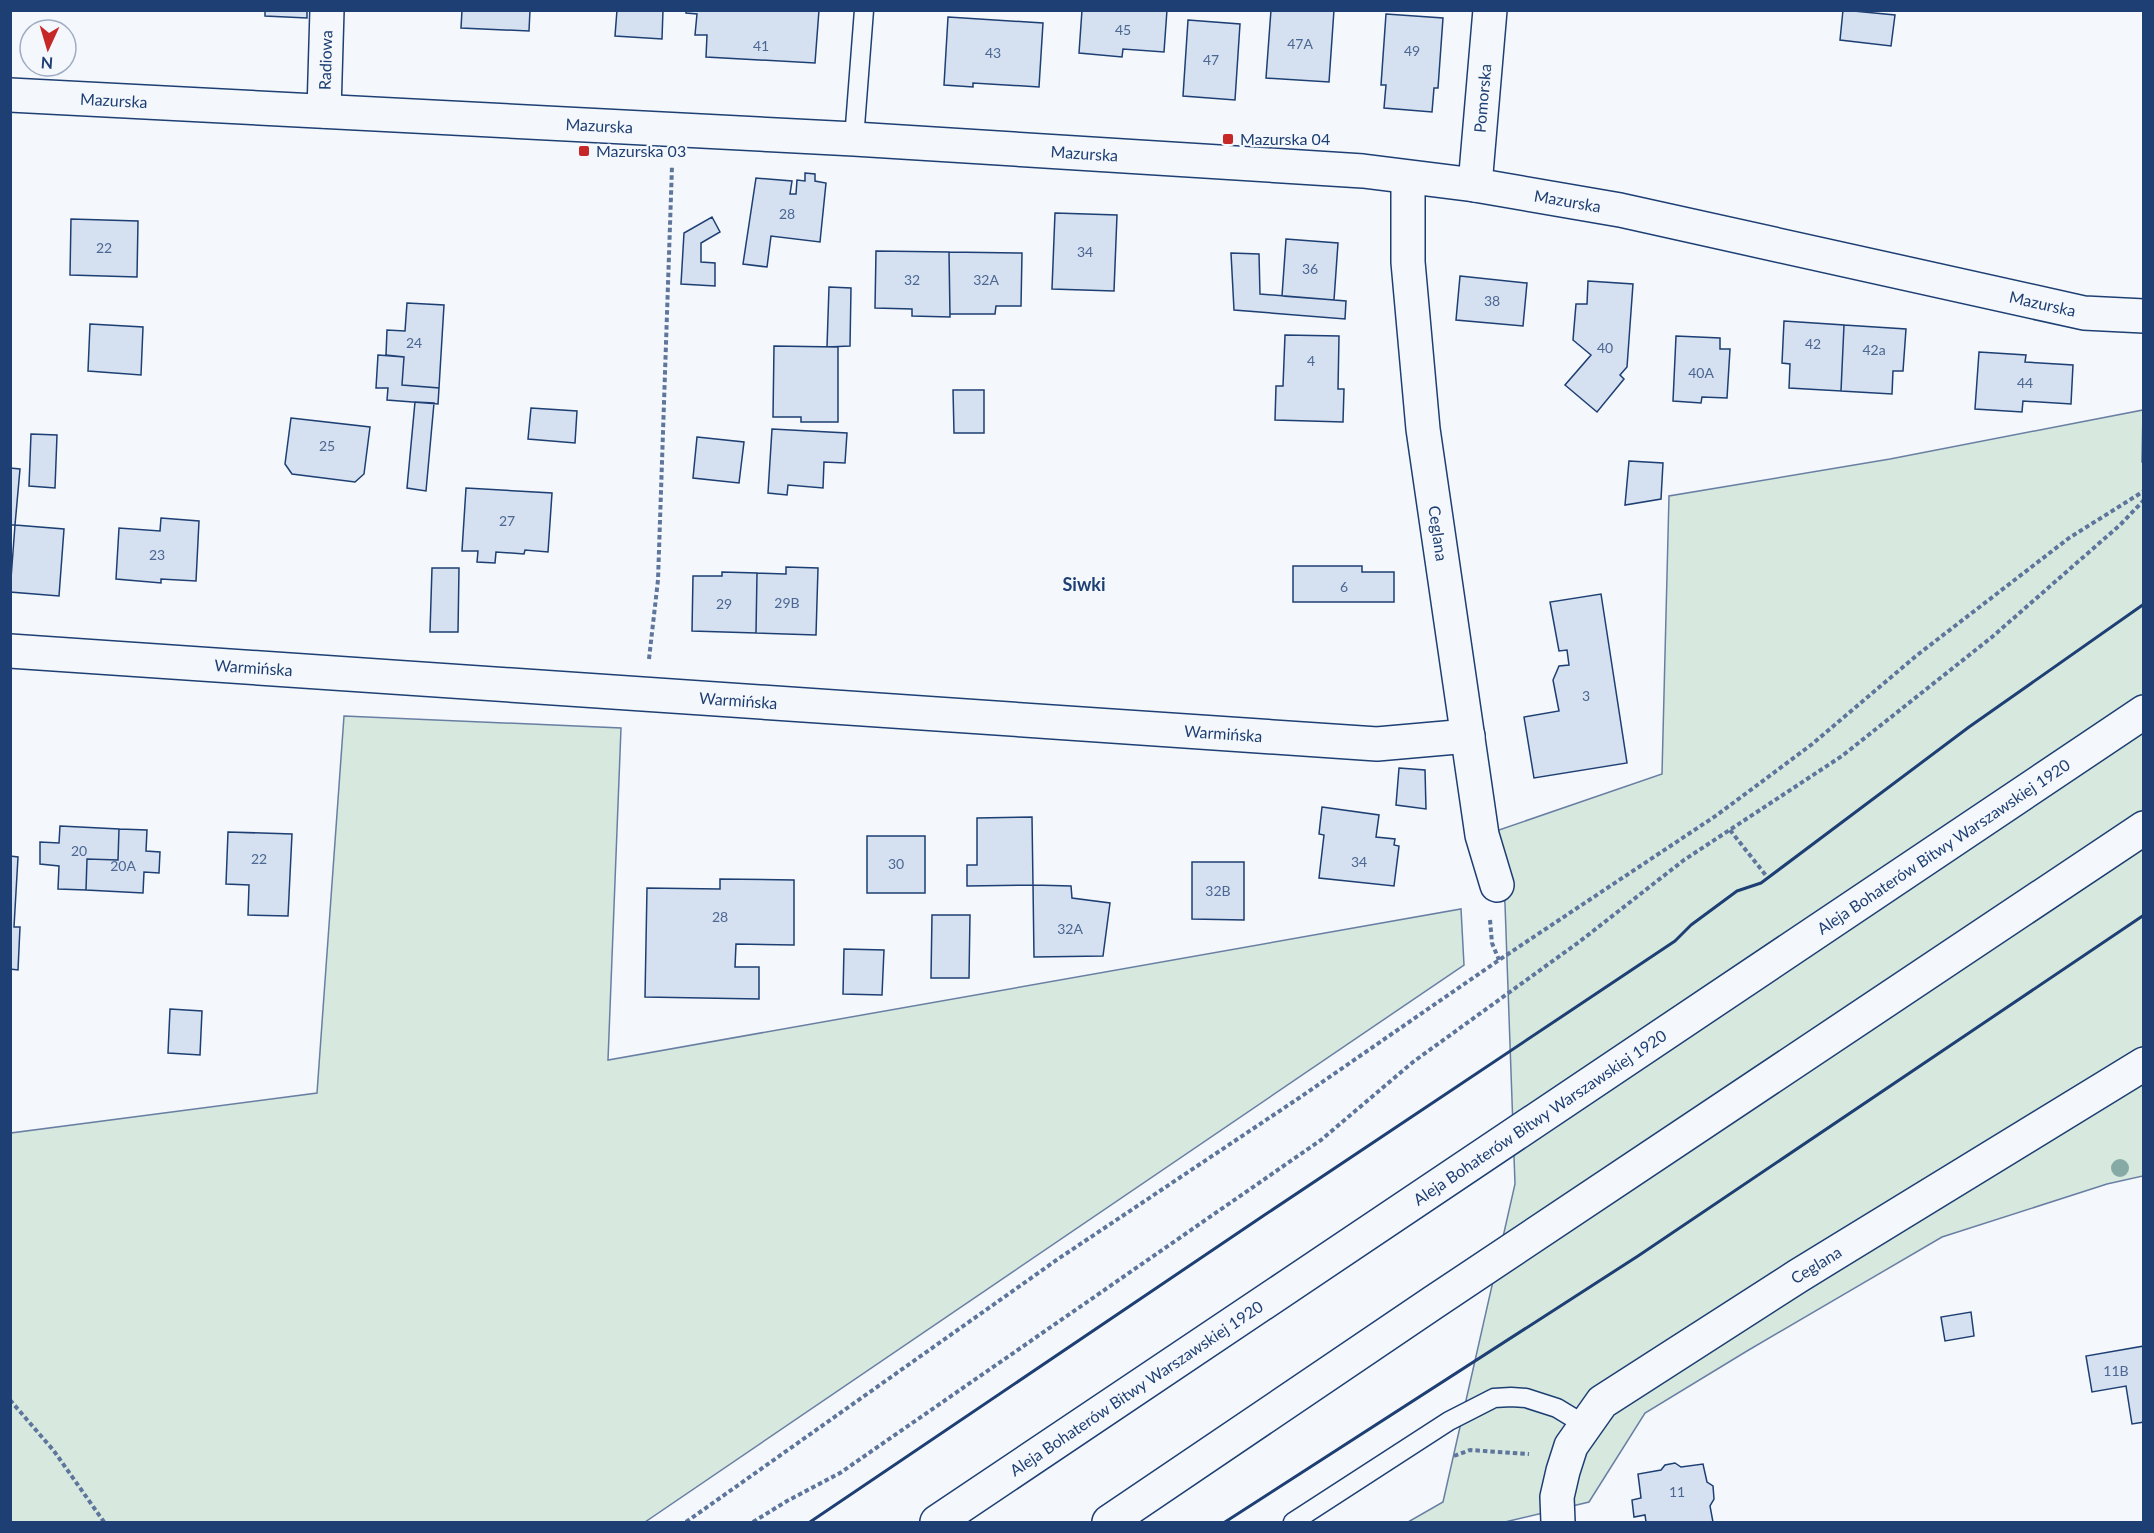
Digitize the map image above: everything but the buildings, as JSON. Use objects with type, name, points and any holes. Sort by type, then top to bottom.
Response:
[{"type":"main road","name":"Radiowa","points":[[324,111],[327,10]]},
{"type":"main road","name":"Pomorska","points":[[1475,185],[1490,10]]},
{"type":"main road","name":"Mazurska","points":[[10,94],[854,139],[1363,171],[1475,185],[1620,210],[2084,313],[2144,316]]},
{"type":"main road","name":"Ceglana","points":[[1408,178],[1408,262],[1423,429],[1482,835],[1497,885]]},
{"type":"main road","name":"Warmińska","points":[[10,651],[1377,744],[1468,736]]},
{"type":"main road","name":"Aleja Bohaterów Bitwy Warszawskiej 1920","points":[[937,1522],[2144,712]]},
{"type":"main road","points":[[1109,1522],[1453,1289],[2144,828]]},
{"type":"main road","name":"Ceglana","points":[[1558,1522],[1557,1497],[1571,1446],[1602,1402],[1798,1276],[2144,1064]]},
{"type":"lane","points":[[854,139],[864,10]]},
{"type":"lane","points":[[1293,1522],[1449,1421],[1494,1398],[1527,1398],[1557,1408],[1585,1425]]},
{"type":"path","points":[[645,694],[658,580],[673,129]]},
{"type":"path","points":[[686,1522],[1058,1259],[1717,815],[1811,745],[1916,656],[2069,538],[2144,491]]},
{"type":"path","points":[[753,1522],[840,1473],[1321,1140],[1413,1062],[1579,942],[1684,860],[1842,756],[1992,637],[2120,525],[2144,501]]},
{"type":"path","points":[[1730,830],[1768,878]]},
{"type":"path","points":[[10,1400],[54,1451],[104,1522]]},
{"type":"path","points":[[1451,1457],[1470,1450],[1533,1455]]},
{"type":"shaded area","points":[[2143,410],[2143,1176],[2107,1184],[1942,1237],[1747,1351],[1645,1413],[1589,1502],[1505,1522],[1408,1522],[1443,1502],[1515,1184],[1505,904],[1496,831],[1662,774],[1669,496],[1890,459]]},
{"type":"shaded area","points":[[344,716],[621,728],[608,1060],[1461,909],[1464,965],[645,1522],[11,1522],[11,1133],[317,1093]]},
{"type":"wall","points":[[810,1522],[1675,941],[1691,925],[1737,891],[1761,883],[1969,727],[2144,604]]},
{"type":"wall","points":[[1225,1522],[1638,1256],[2144,915]]},
{"type":"place","name":"Mazurska 04","points":[[1228,139]]},
{"type":"place","name":"Mazurska 03","points":[[584,151]]},
{"type":"district","name":"Siwki","points":[[1084,585]]}]
